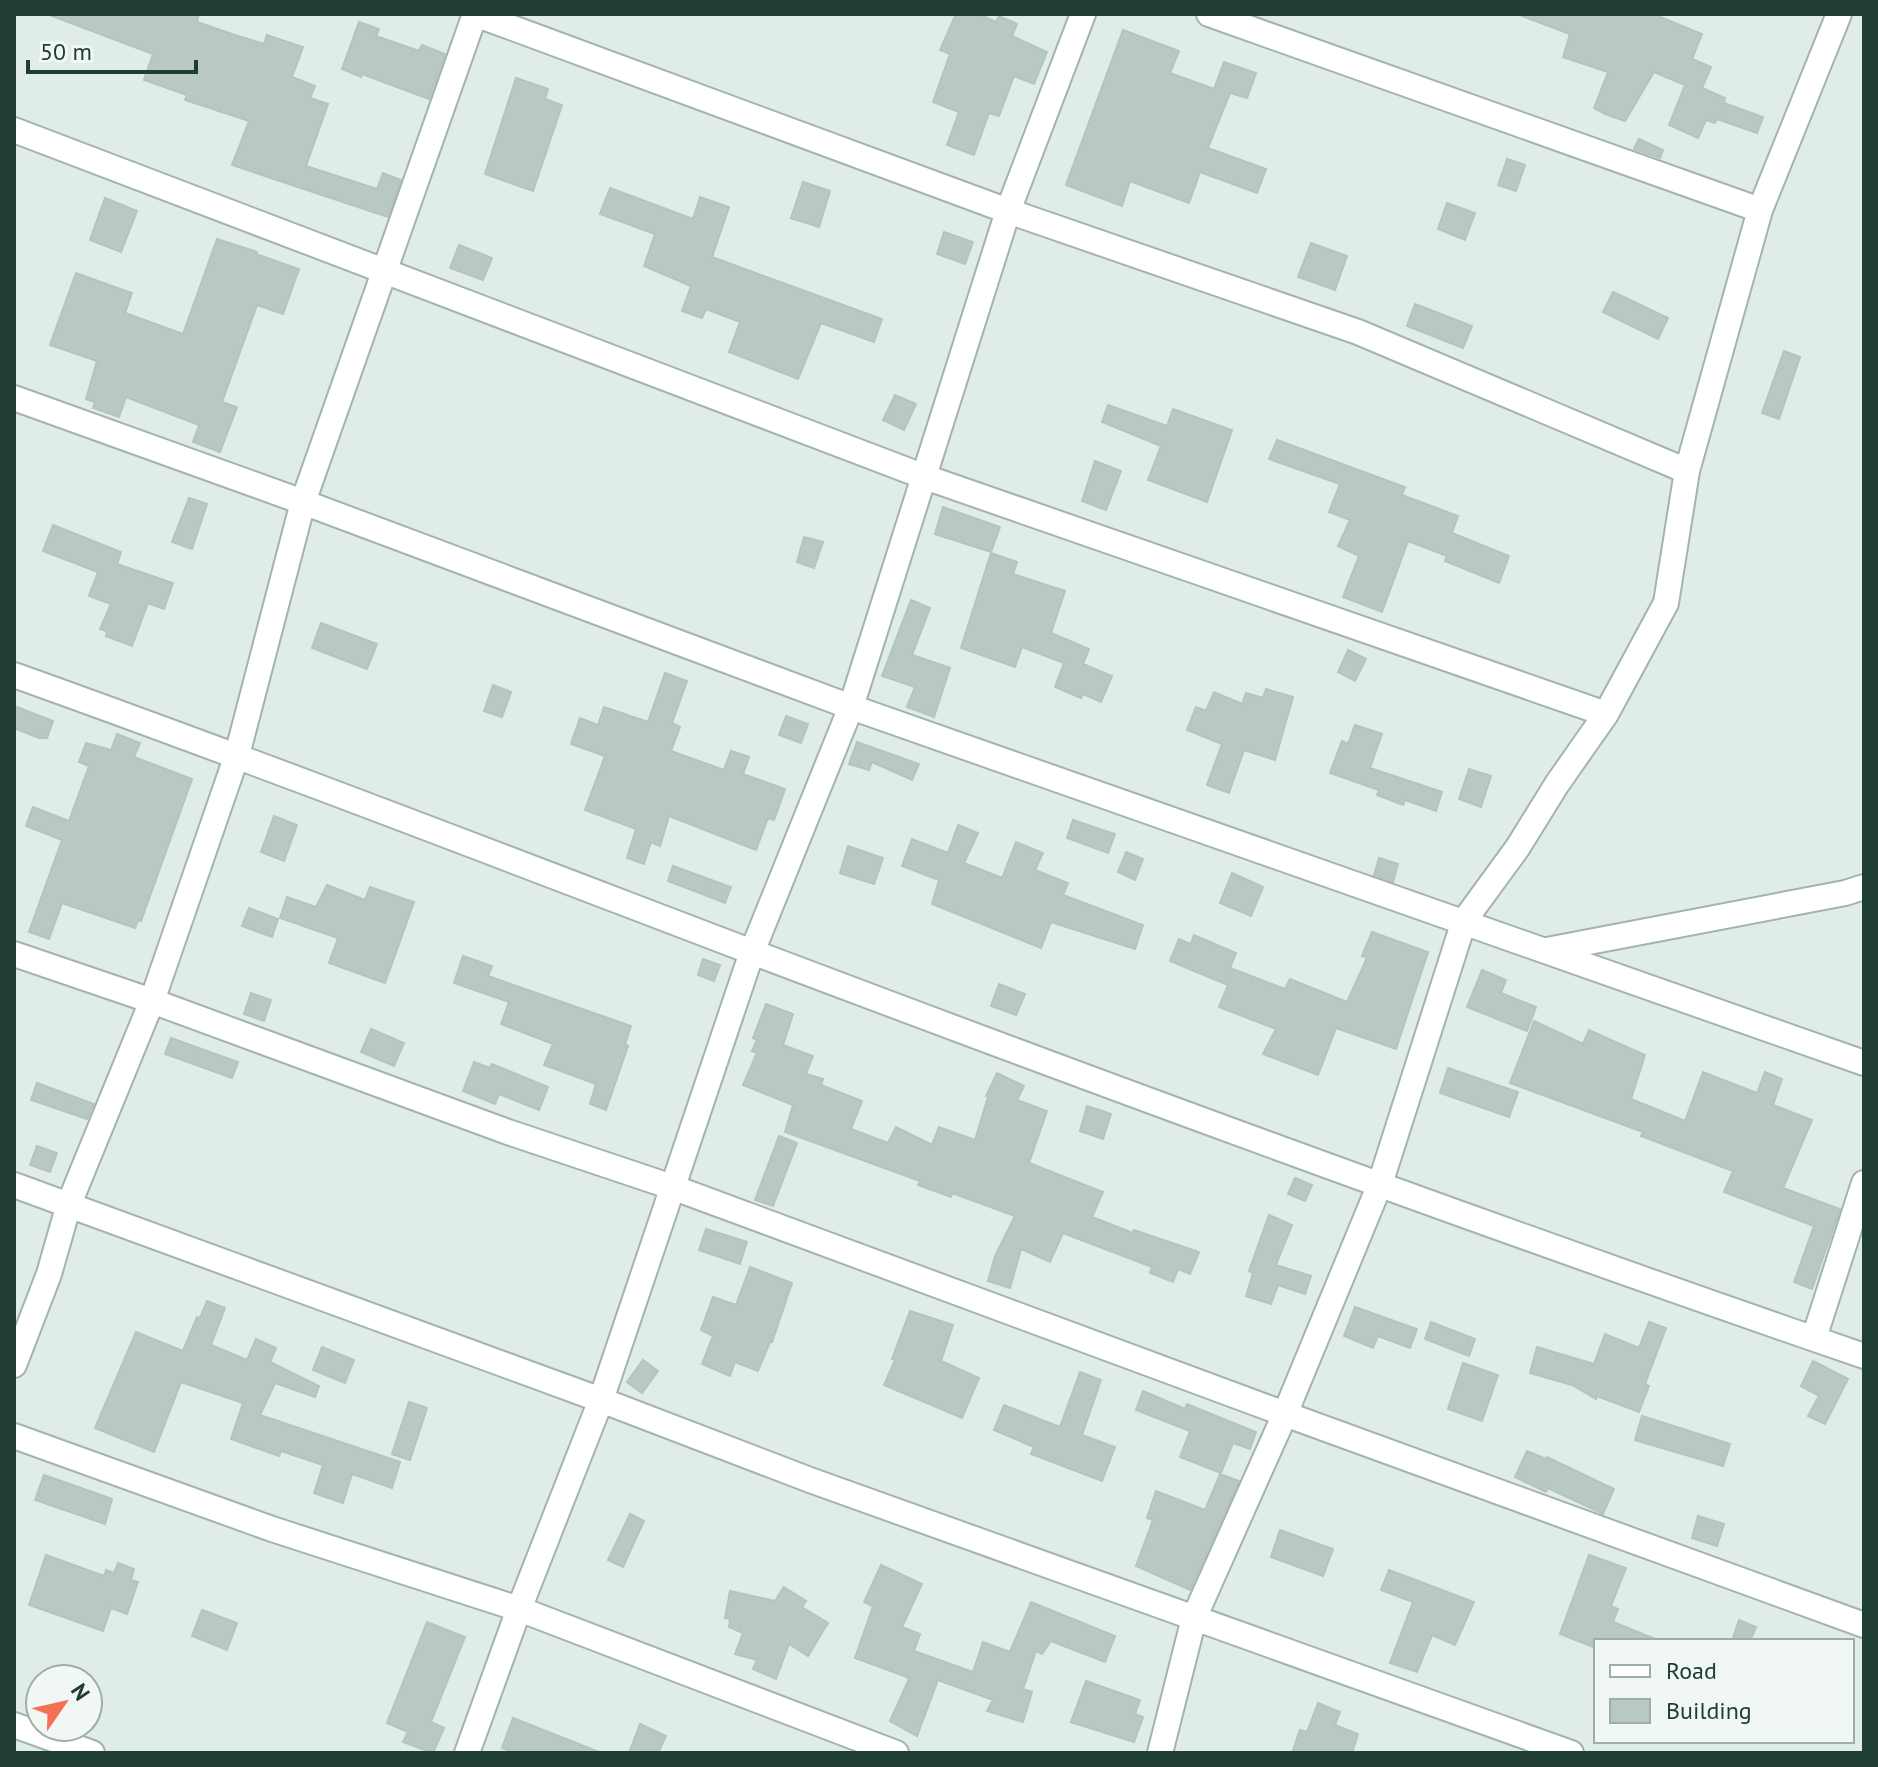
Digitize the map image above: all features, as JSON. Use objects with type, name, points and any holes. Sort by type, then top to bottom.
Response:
[{"type":"street","points":[[14,1365],[49,1274],[69,1204],[152,1001],[237,755],[303,502],[475,14],[1008,211],[1358,332],[1687,471]]},
{"type":"street","points":[[467,1753],[519,1609],[601,1400],[752,952],[851,707],[1008,211],[1083,14]]},
{"type":"street","points":[[1209,14],[1760,210]]},
{"type":"street","points":[[1160,1753],[1194,1618],[1285,1414],[1380,1184],[1464,921],[1518,847],[1606,714],[1666,603],[1687,471],[1760,210],[1839,14]]},
{"type":"street","points":[[14,130],[925,477],[1606,714]]},
{"type":"street","points":[[14,398],[303,502],[851,707],[1864,1063]]},
{"type":"street","points":[[14,675],[237,755],[752,952],[1380,1184],[1864,1356]]},
{"type":"street","points":[[1545,950],[1858,891]]},
{"type":"street","points":[[14,954],[152,1001],[508,1132],[672,1187],[1864,1625]]},
{"type":"street","points":[[1814,1338],[1864,1183]]},
{"type":"street","points":[[14,1185],[810,1480],[1571,1753]]},
{"type":"street","points":[[14,1436],[272,1529],[519,1609],[896,1753]]},
{"type":"street","points":[[14,1725],[92,1753]]},
{"type":"building","points":[[53,14],[199,14],[197,22],[229,33],[264,44],[267,35],[303,47],[292,77],[315,86],[310,98],[328,104],[306,166],[377,189],[383,173],[401,180],[388,217],[232,165],[249,121],[185,100],[187,95],[144,80],[153,54]]},
{"type":"building","points":[[956,14],[979,14],[996,22],[999,16],[1017,24],[1012,36],[1047,52],[1034,84],[1014,76],[999,116],[989,113],[974,155],[947,145],[959,112],[933,102],[950,54],[940,50]]},
{"type":"building","points":[[1522,14],[1653,14],[1702,34],[1692,59],[1711,67],[1702,88],[1725,98],[1724,103],[1763,117],[1757,133],[1717,119],[1715,123],[1706,120],[1698,138],[1669,125],[1685,85],[1654,72],[1625,121],[1605,114],[1594,108],[1608,72],[1563,57],[1570,34]]},
{"type":"building","points":[[359,22],[379,29],[376,36],[419,51],[422,45],[445,54],[429,99],[342,69]]},
{"type":"building","points":[[1123,30],[1179,51],[1170,73],[1214,89],[1224,62],[1256,73],[1247,98],[1230,93],[1208,148],[1266,169],[1257,193],[1200,172],[1189,203],[1130,181],[1122,206],[1066,185]]},
{"type":"building","points":[[516,78],[548,89],[545,99],[562,105],[533,191],[485,174]]},
{"type":"building","points":[[1639,139],[1663,150],[1660,158],[1634,149]]},
{"type":"building","points":[[1507,159],[1525,165],[1516,191],[1498,185]]},
{"type":"building","points":[[803,182],[830,191],[819,227],[791,218]]},
{"type":"building","points":[[610,188],[693,219],[700,197],[729,207],[712,257],[882,319],[874,342],[821,323],[798,379],[729,352],[740,322],[706,309],[702,318],[682,311],[691,286],[644,266],[655,234],[600,214]]},
{"type":"building","points":[[105,198],[137,211],[121,252],[90,240]]},
{"type":"building","points":[[1447,203],[1475,213],[1465,240],[1438,229]]},
{"type":"building","points":[[944,232],[973,242],[965,264],[937,254]]},
{"type":"building","points":[[217,239],[299,269],[283,314],[257,305],[222,402],[237,407],[220,452],[193,442],[199,425],[126,397],[119,417],[93,408],[95,402],[86,399],[97,361],[50,345],[76,273],[132,293],[125,313],[183,334]]},
{"type":"building","points":[[1311,243],[1347,256],[1335,290],[1298,277]]},
{"type":"building","points":[[459,245],[492,258],[483,280],[450,268]]},
{"type":"building","points":[[1613,292],[1668,318],[1658,339],[1603,312]]},
{"type":"building","points":[[1415,304],[1472,326],[1463,348],[1407,326]]},
{"type":"building","points":[[1784,351],[1800,357],[1779,419],[1762,413]]},
{"type":"building","points":[[895,395],[916,404],[904,430],[883,420]]},
{"type":"building","points":[[1108,405],[1167,426],[1173,409],[1232,430],[1207,502],[1148,480],[1161,446],[1102,422]]},
{"type":"building","points":[[1277,440],[1405,487],[1402,495],[1458,516],[1452,533],[1509,556],[1499,583],[1445,561],[1447,556],[1408,541],[1382,612],[1343,597],[1359,556],[1338,546],[1350,520],[1329,512],[1340,484],[1269,459]]},
{"type":"building","points":[[1095,461],[1121,471],[1106,510],[1082,501]]},
{"type":"building","points":[[189,498],[207,504],[192,549],[172,542]]},
{"type":"building","points":[[943,507],[1000,527],[991,552],[935,534]]},
{"type":"building","points":[[53,525],[121,552],[117,564],[173,583],[164,609],[148,603],[132,646],[106,636],[107,631],[100,629],[111,604],[89,596],[98,572],[43,551]]},
{"type":"building","points":[[804,537],[823,542],[814,568],[797,562]]},
{"type":"building","points":[[991,553],[1017,562],[1013,574],[1065,591],[1051,633],[1089,649],[1083,664],[1112,676],[1101,702],[1055,687],[1064,663],[1022,647],[1015,667],[961,648]]},
{"type":"building","points":[[911,600],[930,608],[912,655],[950,668],[934,717],[907,707],[915,687],[882,676]]},
{"type":"building","points":[[321,623],[377,644],[367,669],[312,648]]},
{"type":"building","points":[[1348,650],[1366,659],[1355,681],[1338,672]]},
{"type":"building","points":[[665,673],[687,681],[672,723],[680,727],[671,751],[724,770],[731,751],[749,757],[743,774],[785,789],[774,820],[768,818],[756,850],[669,816],[660,846],[651,842],[644,864],[627,858],[636,829],[585,810],[605,756],[571,744],[580,718],[598,725],[604,707],[648,722]]},
{"type":"building","points":[[493,685],[511,692],[502,717],[484,711]]},
{"type":"building","points":[[1266,689],[1293,697],[1275,760],[1244,750],[1229,793],[1207,785],[1222,744],[1187,730],[1196,707],[1206,711],[1214,692],[1242,704],[1246,693],[1263,698]]},
{"type":"building","points":[[14,706],[53,721],[47,738],[14,728]]},
{"type":"building","points":[[786,716],[808,724],[801,743],[779,735]]},
{"type":"building","points":[[1355,725],[1382,734],[1370,768],[1442,792],[1436,811],[1405,800],[1403,805],[1377,795],[1379,790],[1330,773],[1342,741],[1348,744]]},
{"type":"building","points":[[117,734],[140,743],[134,757],[192,779],[141,921],[138,920],[135,928],[62,903],[49,939],[29,932],[62,840],[26,826],[33,807],[69,821],[89,766],[79,762],[86,743],[111,750]]},
{"type":"building","points":[[857,742],[919,764],[912,780],[872,762],[869,770],[849,764]]},
{"type":"building","points":[[1469,769],[1491,776],[1481,807],[1459,799]]},
{"type":"building","points":[[274,816],[297,825],[284,861],[261,852]]},
{"type":"building","points":[[1073,820],[1115,834],[1108,853],[1067,838]]},
{"type":"building","points":[[958,825],[978,833],[964,863],[1002,878],[1016,842],[1043,853],[1035,870],[1068,883],[1063,895],[1143,925],[1135,949],[1051,922],[1041,948],[932,904],[939,880],[902,866],[912,839],[948,853]]},
{"type":"building","points":[[848,846],[883,858],[874,884],[840,873]]},
{"type":"building","points":[[1126,852],[1143,859],[1135,880],[1118,872]]},
{"type":"building","points":[[1379,858],[1398,864],[1393,882],[1374,875]]},
{"type":"building","points":[[673,866],[731,887],[725,903],[668,881]]},
{"type":"building","points":[[1232,873],[1263,887],[1251,916],[1220,903]]},
{"type":"building","points":[[327,885],[365,900],[370,887],[414,902],[385,983],[329,963],[338,938],[280,918],[287,897],[316,907]]},
{"type":"building","points":[[249,908],[278,919],[272,937],[242,926]]},
{"type":"building","points":[[1372,932],[1428,952],[1396,1049],[1336,1028],[1318,1075],[1263,1054],[1276,1029],[1219,1007],[1228,985],[1170,961],[1179,939],[1191,944],[1194,935],[1236,953],[1230,968],[1285,989],[1290,979],[1347,1002],[1367,958],[1362,956]]},
{"type":"building","points":[[463,956],[492,966],[488,976],[631,1026],[625,1044],[628,1046],[606,1110],[590,1104],[596,1084],[544,1065],[553,1044],[501,1024],[509,1002],[454,983]]},
{"type":"building","points":[[703,959],[720,965],[714,981],[698,975]]},
{"type":"building","points":[[1482,970],[1506,980],[1501,993],[1536,1007],[1527,1031],[1467,1007]]},
{"type":"building","points":[[999,984],[1025,994],[1016,1015],[991,1006]]},
{"type":"building","points":[[251,993],[271,1000],[264,1021],[244,1014]]},
{"type":"building","points":[[766,1004],[793,1014],[783,1045],[813,1056],[806,1074],[823,1079],[821,1085],[862,1101],[851,1129],[888,1143],[896,1127],[932,1145],[939,1127],[975,1140],[986,1096],[997,1073],[1024,1086],[1017,1100],[1047,1111],[1029,1163],[1103,1192],[1092,1217],[1133,1233],[1134,1230],[1199,1252],[1190,1274],[1178,1269],[1173,1282],[1150,1273],[1152,1267],[1063,1233],[1050,1262],[1021,1249],[1010,1288],[988,1281],[995,1256],[1015,1216],[952,1193],[951,1197],[918,1185],[920,1181],[785,1132],[793,1105],[743,1085],[757,1053],[752,1051],[757,1040],[753,1038]]},
{"type":"building","points":[[1534,1021],[1583,1044],[1589,1030],[1645,1055],[1631,1099],[1685,1121],[1703,1072],[1757,1093],[1765,1072],[1782,1079],[1773,1105],[1812,1120],[1783,1188],[1840,1209],[1812,1289],[1794,1282],[1814,1226],[1724,1192],[1733,1171],[1641,1136],[1643,1132],[1510,1083]]},
{"type":"building","points":[[371,1029],[404,1043],[394,1066],[361,1052]]},
{"type":"building","points":[[171,1038],[238,1062],[232,1078],[165,1054]]},
{"type":"building","points":[[474,1062],[490,1068],[492,1064],[548,1087],[539,1110],[499,1094],[495,1104],[463,1091]]},
{"type":"building","points":[[1448,1068],[1518,1092],[1509,1117],[1440,1093]]},
{"type":"building","points":[[37,1083],[94,1104],[87,1119],[31,1100]]},
{"type":"building","points":[[1087,1106],[1111,1114],[1103,1139],[1080,1131]]},
{"type":"building","points":[[779,1136],[797,1143],[773,1206],[755,1200]]},
{"type":"building","points":[[37,1146],[57,1153],[50,1172],[30,1165]]},
{"type":"building","points":[[1295,1178],[1312,1185],[1305,1201],[1288,1194]]},
{"type":"building","points":[[1269,1215],[1292,1225],[1276,1265],[1311,1276],[1305,1294],[1278,1285],[1271,1304],[1246,1296],[1253,1273],[1249,1271]]},
{"type":"building","points":[[706,1229],[747,1242],[740,1264],[699,1250]]},
{"type":"building","points":[[750,1267],[792,1283],[772,1342],[758,1371],[735,1362],[730,1376],[702,1364],[713,1336],[701,1330],[713,1297],[736,1305]]},
{"type":"building","points":[[207,1301],[225,1308],[211,1345],[247,1360],[256,1339],[276,1348],[270,1362],[319,1386],[315,1397],[275,1383],[260,1415],[400,1462],[392,1488],[352,1474],[343,1503],[314,1493],[323,1465],[281,1451],[279,1456],[231,1439],[243,1403],[181,1382],[154,1452],[95,1428],[136,1332],[183,1351]]},
{"type":"building","points":[[1355,1307],[1417,1329],[1410,1348],[1378,1336],[1373,1348],[1344,1336]]},
{"type":"building","points":[[910,1311],[953,1325],[941,1361],[979,1378],[962,1418],[884,1385]]},
{"type":"building","points":[[1431,1322],[1475,1339],[1469,1356],[1425,1339]]},
{"type":"building","points":[[1649,1322],[1666,1328],[1645,1384],[1649,1386],[1639,1412],[1597,1396],[1596,1399],[1572,1385],[1530,1373],[1537,1347],[1594,1364],[1605,1334],[1639,1348]]},
{"type":"building","points":[[322,1347],[354,1360],[345,1383],[313,1370]]},
{"type":"building","points":[[643,1360],[658,1371],[642,1393],[627,1382]]},
{"type":"building","points":[[1813,1361],[1848,1379],[1825,1424],[1808,1416],[1819,1396],[1801,1386]]},
{"type":"building","points":[[1463,1363],[1498,1375],[1482,1421],[1448,1409]]},
{"type":"building","points":[[1080,1372],[1101,1380],[1082,1435],[1115,1447],[1102,1481],[1031,1454],[1034,1447],[994,1430],[1004,1405],[1060,1427]]},
{"type":"building","points":[[1143,1391],[1185,1409],[1187,1404],[1256,1432],[1250,1449],[1233,1443],[1221,1473],[1180,1457],[1190,1431],[1136,1410]]},
{"type":"building","points":[[409,1402],[427,1408],[410,1460],[392,1454]]},
{"type":"building","points":[[1642,1416],[1730,1444],[1723,1466],[1635,1440]]},
{"type":"building","points":[[1527,1451],[1547,1457],[1614,1489],[1603,1514],[1548,1488],[1546,1492],[1515,1477]]},
{"type":"building","points":[[1220,1474],[1239,1481],[1190,1590],[1136,1566],[1153,1520],[1147,1518],[1156,1491],[1205,1510]]},
{"type":"building","points":[[44,1475],[112,1499],[105,1524],[35,1500]]},
{"type":"building","points":[[630,1514],[644,1521],[623,1567],[608,1560]]},
{"type":"building","points":[[1698,1516],[1724,1524],[1717,1546],[1692,1538]]},
{"type":"building","points":[[1280,1530],[1333,1549],[1323,1576],[1271,1557]]},
{"type":"building","points":[[46,1555],[104,1576],[106,1570],[114,1573],[118,1563],[134,1569],[131,1580],[138,1582],[127,1614],[111,1608],[103,1631],[29,1605]]},
{"type":"building","points":[[1589,1555],[1626,1568],[1611,1606],[1618,1609],[1613,1622],[1655,1639],[1594,1639],[1594,1647],[1560,1634]]},
{"type":"building","points":[[881,1565],[922,1584],[902,1627],[920,1634],[914,1651],[973,1672],[983,1642],[1010,1652],[1031,1602],[1115,1636],[1105,1662],[1051,1641],[1042,1654],[1036,1651],[1023,1689],[1032,1692],[1023,1722],[987,1711],[993,1700],[938,1680],[917,1736],[890,1721],[909,1679],[855,1658],[873,1606],[864,1602]]},
{"type":"building","points":[[1389,1570],[1474,1602],[1455,1645],[1432,1635],[1417,1672],[1390,1663],[1413,1602],[1381,1590]]},
{"type":"building","points":[[784,1587],[806,1601],[802,1607],[828,1623],[808,1656],[789,1644],[776,1679],[753,1669],[757,1660],[735,1654],[743,1633],[729,1627],[730,1619],[725,1618],[730,1591],[775,1601]]},
{"type":"building","points":[[202,1610],[237,1623],[227,1650],[192,1636]]},
{"type":"building","points":[[1739,1620],[1756,1627],[1751,1639],[1733,1639]]},
{"type":"building","points":[[427,1622],[465,1637],[431,1722],[444,1728],[433,1753],[403,1742],[408,1732],[387,1723]]},
{"type":"building","points":[[1086,1681],[1140,1700],[1135,1714],[1143,1717],[1134,1742],[1071,1722]]},
{"type":"building","points":[[1318,1703],[1340,1712],[1335,1725],[1358,1734],[1352,1753],[1292,1753],[1300,1730],[1307,1732]]},
{"type":"building","points":[[513,1718],[599,1753],[515,1753],[502,1748]]},
{"type":"building","points":[[640,1724],[666,1736],[658,1753],[629,1753]]}]
